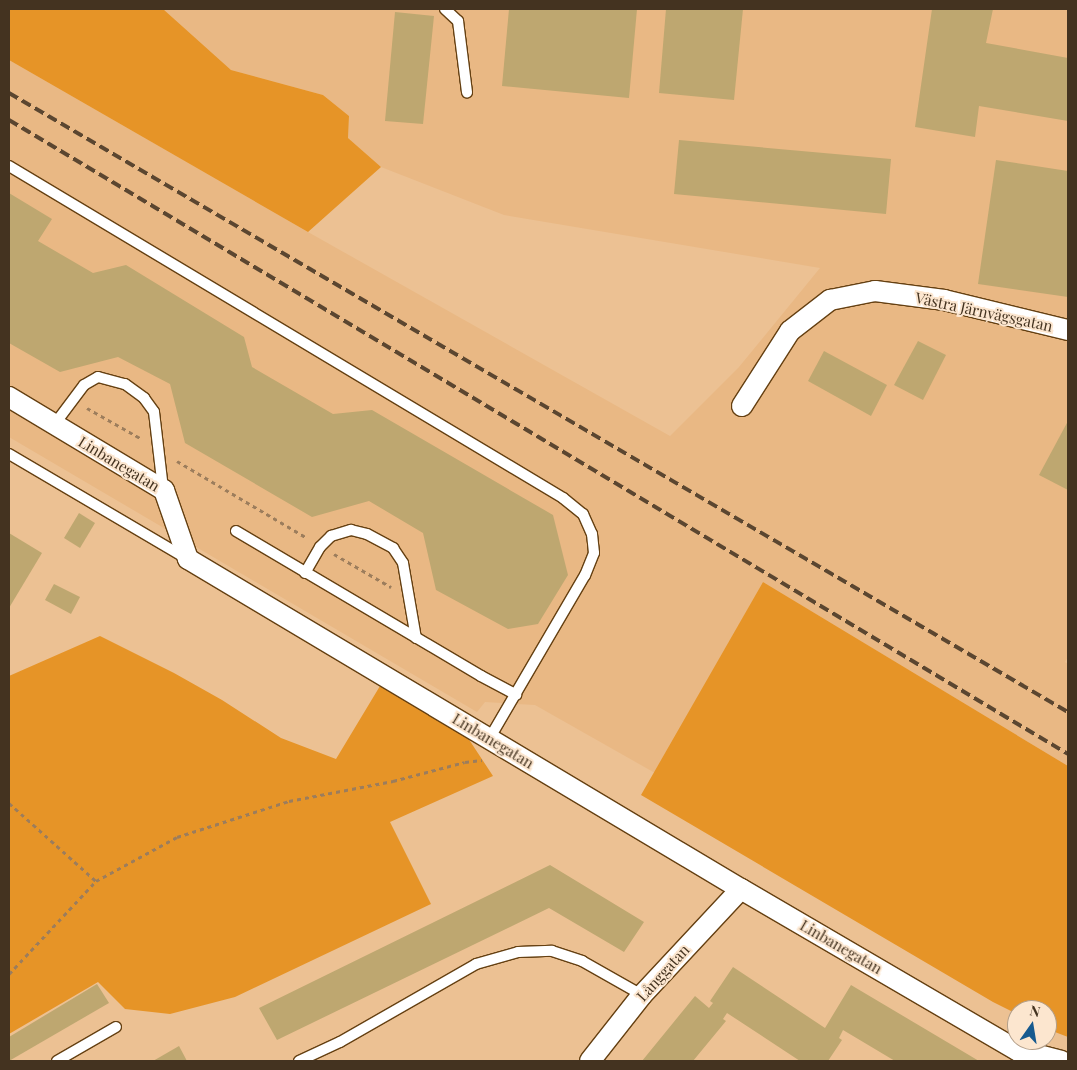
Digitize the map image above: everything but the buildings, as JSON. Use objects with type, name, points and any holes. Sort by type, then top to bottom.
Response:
[{"type":"street","name":"Västra Järnvägsgatan","points":[[742,406],[790,331],[830,300],[875,291],[944,300],[1068,330]]},
{"type":"street","name":"Linbanegatan","points":[[9,397],[164,490],[188,559],[1025,1056],[1062,1061]]},
{"type":"street","name":"Långgatan","points":[[590,1061],[642,996],[741,889]]},
{"type":"lane","points":[[445,9],[458,21],[467,92]]},
{"type":"lane","points":[[9,166],[563,498],[583,514],[592,534],[594,553],[585,575],[489,739]]},
{"type":"lane","points":[[54,425],[84,386],[98,377],[125,384],[144,398],[154,412],[157,448],[164,490]]},
{"type":"lane","points":[[9,454],[188,559]]},
{"type":"lane","points":[[305,573],[320,546],[330,536],[351,530],[367,534],[393,548],[403,563],[416,638]]},
{"type":"lane","points":[[236,531],[516,695]]},
{"type":"lane","points":[[299,1061],[340,1042],[476,964],[518,952],[552,951],[582,962],[642,996]]},
{"type":"lane","points":[[57,1061],[116,1027]]},
{"type":"path","points":[[73,400],[409,597]]},
{"type":"path","points":[[9,974],[96,881],[177,837],[289,801],[393,781],[465,762],[483,760]]},
{"type":"path","points":[[9,804],[96,881]]},
{"type":"shaded area","points":[[9,9],[163,9],[231,70],[323,95],[349,116],[348,138],[381,167],[308,232],[9,60]]},
{"type":"shaded area","points":[[163,9],[1068,9],[1068,657],[1065,662],[1068,664],[1068,766],[763,582],[655,773],[535,705],[485,702],[477,712],[9,437],[9,60],[308,232],[670,436],[739,367],[820,268],[504,215],[381,167],[348,138],[349,116],[323,95],[231,70]]},
{"type":"shaded area","points":[[763,582],[1068,766],[1068,1037],[1057,1033],[1057,1000],[1007,1000],[1007,1009],[641,795]]},
{"type":"shaded area","points":[[100,636],[174,673],[222,700],[281,738],[336,759],[380,686],[466,735],[493,776],[390,822],[431,904],[235,997],[170,1014],[125,1009],[98,982],[9,1034],[9,676]]},
{"type":"railway","points":[[9,93],[1068,712]]},
{"type":"railway","points":[[9,120],[1068,754]]}]
